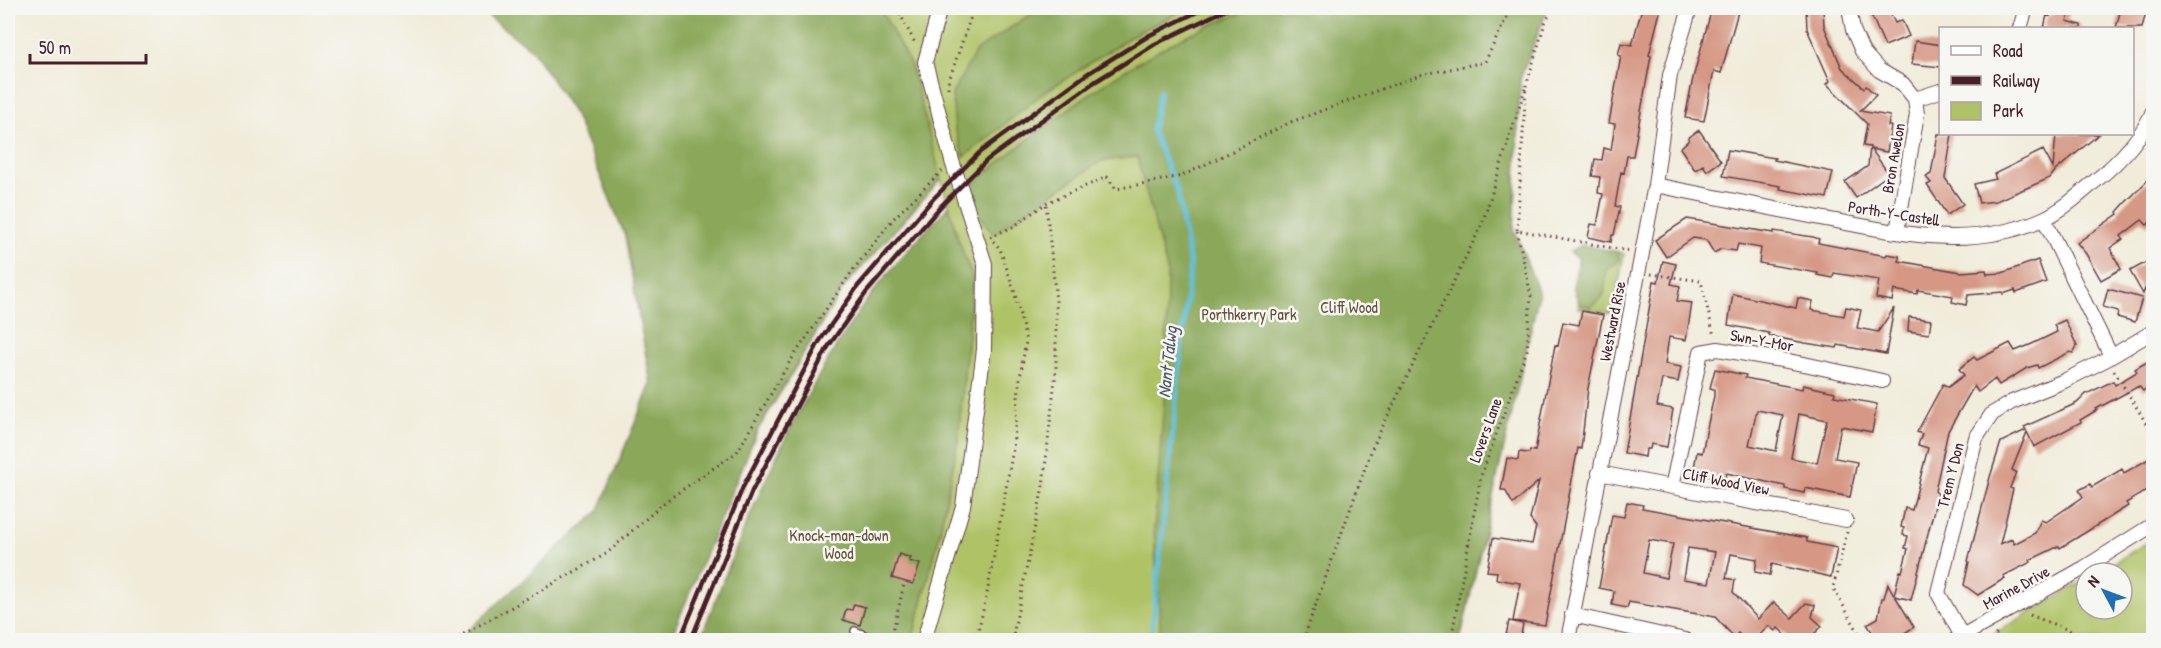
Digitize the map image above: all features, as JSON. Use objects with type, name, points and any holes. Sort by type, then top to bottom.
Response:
[{"type":"street","points":[[924,640],[963,506],[984,350],[985,264],[952,161],[925,62],[940,8]]},
{"type":"street","name":"Westward Rise","points":[[1568,640],[1655,185],[1670,75],[1690,8]]},
{"type":"street","points":[[1849,8],[1853,30],[1862,51],[1879,70],[1903,84],[1915,99],[1939,93]]},
{"type":"street","points":[[2020,27],[2026,8]]},
{"type":"street","name":"Bron Awelon","points":[[1897,232],[1917,114],[1915,99]]},
{"type":"street","name":"Porth-Y-Castell","points":[[1655,185],[1897,232],[1940,238],[1994,234],[2044,219],[2084,191],[2111,169],[2137,138],[2154,109]]},
{"type":"street","points":[[2044,219],[2109,357]]},
{"type":"street","name":"Trem Y Don","points":[[1959,638],[1938,593],[1976,438],[1992,414],[2012,402],[2064,381],[2154,331]]},
{"type":"street","name":"Swn-Y-Mor","points":[[1672,487],[1701,352],[1718,349],[1882,381]]},
{"type":"street","name":"Cliff Wood View","points":[[1599,473],[1846,520]]},
{"type":"street","name":"Marine Drive","points":[[1959,638],[2084,568],[2154,524]]},
{"type":"street","points":[[1572,615],[1685,640]]},
{"type":"lane","points":[[855,631],[876,640]]},
{"type":"path","points":[[897,8],[925,62]]},
{"type":"path","points":[[978,241],[1013,228],[1046,203],[1107,177],[1116,189],[1182,177],[1291,122],[1420,75],[1485,62],[1511,8]]},
{"type":"path","name":"Lovers Lane","points":[[1451,640],[1481,476],[1527,350],[1531,296],[1516,230],[1526,86],[1545,23],[1552,8]]},
{"type":"path","points":[[1304,640],[1373,446],[1482,224],[1526,86]]},
{"type":"path","points":[[453,640],[606,554],[666,501],[737,452],[789,363],[853,270],[894,218],[952,161]]},
{"type":"path","points":[[1012,640],[1043,486],[1056,370],[1056,301],[1046,203]]},
{"type":"path","points":[[1516,230],[1642,253]]},
{"type":"path","points":[[1664,276],[1701,281],[1718,349]]},
{"type":"path","points":[[2109,357],[2154,436]]},
{"type":"path","points":[[1846,520],[1849,522],[1833,588],[1863,640]]},
{"type":"path","points":[[891,640],[904,584]]},
{"type":"path","points":[[2013,608],[2089,640]]},
{"type":"green space","name":"Porthkerry Park","points":[[478,8],[1548,8],[1520,79],[1514,230],[1539,293],[1460,640],[912,640],[938,541],[958,440],[973,279],[958,239],[941,179],[843,288],[757,431],[740,473],[651,384],[625,235],[575,115],[533,51]]},
{"type":"green space","points":[[478,8],[880,8],[911,66],[941,178],[843,288],[757,431],[670,640],[458,640],[598,512],[651,384],[625,235],[575,115],[533,51]]},
{"type":"green space","points":[[1040,8],[1188,8],[1133,35],[1042,94],[964,157],[955,129],[952,94],[976,51]]},
{"type":"green space","name":"Cliff Wood","points":[[1254,8],[1548,8],[1520,79],[1514,230],[1539,293],[1460,640],[1161,640],[1154,531],[1166,374],[1167,270],[1137,157],[1101,161],[993,234],[979,214],[970,186],[1044,127],[1097,89],[1151,55],[1196,31]]},
{"type":"green space","name":"Knock-man-down Wood","points":[[949,206],[973,279],[958,440],[938,541],[912,640],[700,640],[769,472],[810,391],[833,351],[868,299],[901,258]]},
{"type":"green space","points":[[1582,245],[1618,252],[1619,261],[1607,269],[1604,295],[1591,307],[1579,304],[1573,286],[1579,259],[1570,252]]},
{"type":"green space","points":[[1618,252],[1624,254],[1613,314],[1578,308],[1579,304],[1591,307],[1607,269],[1619,261]]},
{"type":"green space","points":[[2153,539],[2153,640],[1983,640],[2074,587],[2074,621],[2134,621],[2134,561],[2117,561]]},
{"type":"building","points":[[1642,8],[1661,8],[1649,55],[1651,56],[1633,156],[1627,156],[1624,173],[1621,172],[1615,206],[1620,207],[1611,242],[1588,237],[1591,224],[1597,225],[1603,194],[1598,193],[1600,177],[1592,176],[1595,159],[1602,160],[1604,148],[1611,150],[1615,124],[1609,123],[1621,56],[1618,55],[1621,43],[1632,45]]},
{"type":"building","points":[[1712,8],[1739,8],[1721,73],[1714,71],[1704,121],[1685,118]]},
{"type":"building","points":[[1806,8],[1823,8],[1824,26],[1842,68],[1864,88],[1866,86],[1876,95],[1860,111],[1890,116],[1888,126],[1891,126],[1887,152],[1871,149],[1889,174],[1856,198],[1845,182],[1868,166],[1870,147],[1863,146],[1867,124],[1827,84],[1830,81],[1807,29]]},
{"type":"building","points":[[1868,8],[1888,8],[1895,23],[1902,20],[1909,36],[1885,46]]},
{"type":"building","points":[[2052,8],[2071,8],[2067,21],[2081,25],[2081,27],[2044,27],[2047,15],[2050,16]]},
{"type":"building","points":[[2121,8],[2147,8],[2142,28],[2116,27]]},
{"type":"building","points":[[1915,41],[1939,45],[1939,67],[1912,64]]},
{"type":"building","points":[[1699,130],[1721,161],[1707,171],[1703,165],[1695,170],[1680,148]]},
{"type":"building","points":[[1938,134],[1952,135],[1945,178],[1963,204],[1947,215],[1927,185],[1931,183],[1926,177],[1931,174]]},
{"type":"building","points":[[2056,135],[2098,135],[2055,171],[2050,178],[1996,201],[1979,203],[1974,184],[1996,179],[1994,174],[2043,150],[2053,168]]},
{"type":"building","points":[[1728,150],[1775,158],[1774,160],[1833,172],[1827,198],[1780,189],[1781,186],[1723,176]]},
{"type":"building","points":[[2154,174],[2154,219],[2147,225],[2142,220],[2110,248],[2121,269],[2101,280],[2077,243],[2118,214],[2117,212],[2124,204]]},
{"type":"building","points":[[1687,219],[1813,237],[1819,239],[1818,243],[1886,256],[1887,254],[1899,256],[1899,261],[1961,272],[1986,270],[1987,274],[2002,273],[2038,260],[2046,282],[2016,293],[2015,290],[2003,294],[2003,292],[1968,295],[1966,305],[1952,302],[1953,296],[1918,290],[1917,294],[1894,290],[1892,301],[1876,298],[1879,280],[1834,273],[1833,278],[1817,275],[1818,273],[1759,263],[1761,248],[1738,244],[1736,251],[1721,249],[1714,253],[1706,240],[1693,238],[1666,257],[1655,240]]},
{"type":"building","points":[[2154,258],[2154,304],[2145,289],[2143,294],[2130,271]]},
{"type":"building","points":[[1663,261],[1676,264],[1671,284],[1680,286],[1677,301],[1692,303],[1686,340],[1669,337],[1665,364],[1681,367],[1678,382],[1662,379],[1657,406],[1673,409],[1667,447],[1651,444],[1650,449],[1646,449],[1645,457],[1624,453],[1654,281],[1658,282]]},
{"type":"building","points":[[2108,289],[2142,298],[2135,322],[2117,317],[2118,311],[2103,307]]},
{"type":"building","points":[[1733,294],[1796,308],[1798,298],[1813,301],[1811,310],[1844,316],[1846,307],[1861,310],[1857,328],[1878,332],[1894,308],[1886,354],[1838,345],[1837,348],[1805,343],[1728,325]]},
{"type":"building","points":[[1582,311],[1603,315],[1588,388],[1581,449],[1578,448],[1545,625],[1513,621],[1520,583],[1496,579],[1497,572],[1487,571],[1493,538],[1532,544],[1536,527],[1530,519],[1539,481],[1513,504],[1505,490],[1501,490],[1507,458],[1518,460],[1519,452],[1535,451],[1555,345],[1558,346],[1563,322],[1579,325]]},
{"type":"building","points":[[1909,317],[1931,320],[1929,334],[1908,331]]},
{"type":"building","points":[[2065,320],[2077,346],[2073,353],[2070,352],[2038,368],[2037,365],[2027,368],[1999,385],[1995,379],[1978,392],[1974,386],[1948,431],[1935,491],[1938,494],[1911,600],[1895,596],[1914,627],[1894,640],[1877,640],[1867,624],[1878,618],[1882,598],[1884,598],[1888,584],[1894,595],[1900,571],[1902,572],[1908,549],[1905,548],[1908,536],[1903,535],[1904,528],[1901,527],[1905,508],[1912,510],[1928,448],[1918,445],[1922,434],[1917,432],[1943,384],[1948,387],[1964,375],[1959,369],[1974,357],[1977,360],[2010,343],[2015,351],[2057,332],[2054,325]]},
{"type":"building","points":[[2147,362],[2149,364],[2154,362],[2154,384],[2143,391],[2139,386],[2096,409],[2080,420],[2081,422],[2034,447],[2027,432],[2012,470],[2016,472],[2010,488],[2013,489],[2000,544],[2012,539],[2014,544],[2035,533],[2041,520],[2046,522],[2083,497],[2079,490],[2090,484],[2092,487],[2122,469],[2124,473],[2154,456],[2154,486],[2126,503],[2128,506],[2078,537],[2060,548],[2059,546],[2030,560],[2031,562],[2003,576],[2005,578],[1978,595],[1964,585],[1968,561],[2001,442],[2026,430],[2024,427],[2077,403],[2086,394],[2113,381],[2115,385],[2137,372],[2135,369]]},
{"type":"building","points":[[1715,369],[1746,375],[1745,378],[1802,389],[1803,385],[1835,392],[1834,396],[1877,404],[1872,432],[1841,426],[1835,458],[1857,462],[1850,497],[1805,488],[1804,493],[1785,489],[1785,486],[1726,473],[1725,479],[1693,473],[1697,452],[1702,453],[1714,396],[1714,389],[1710,388]],"holes":[[[1757,410],[1783,415],[1776,451],[1749,445]],[[1799,414],[1827,420],[1817,463],[1791,458]]]},
{"type":"building","points":[[1627,502],[1643,505],[1642,508],[1807,538],[1807,542],[1837,548],[1831,577],[1772,564],[1770,575],[1755,572],[1757,559],[1731,554],[1726,578],[1735,580],[1733,592],[1758,619],[1774,602],[1792,618],[1806,603],[1815,605],[1812,617],[1822,626],[1808,640],[1791,640],[1778,628],[1775,631],[1769,626],[1754,640],[1746,640],[1738,633],[1734,637],[1715,617],[1629,602],[1627,608],[1612,605],[1614,591],[1599,588],[1612,515],[1624,517]],"holes":[[[1649,540],[1673,544],[1666,578],[1643,573]],[[1688,548],[1715,552],[1709,583],[1683,579]]]},
{"type":"building","points":[[899,554],[911,558],[909,561],[920,564],[913,584],[892,578]]},
{"type":"building","points":[[854,604],[865,607],[860,625],[843,620],[846,609],[852,610]]},
{"type":"building","points":[[1509,621],[1523,624],[1520,640],[1505,640]]},
{"type":"waterway","name":"Nant Talwg","points":[[1110,8],[1114,12]]},
{"type":"waterway","name":"Nant Talwg","points":[[1151,640],[1190,266],[1178,193],[1152,130],[1160,91]]},
{"type":"railway","points":[[680,640],[743,487],[819,342],[858,286],[933,199],[980,152],[1087,74],[1150,35],[1205,8]]},
{"type":"railway","points":[[691,640],[752,491],[828,347],[866,293],[941,206],[987,160],[1093,83],[1155,44],[1229,8]]}]
